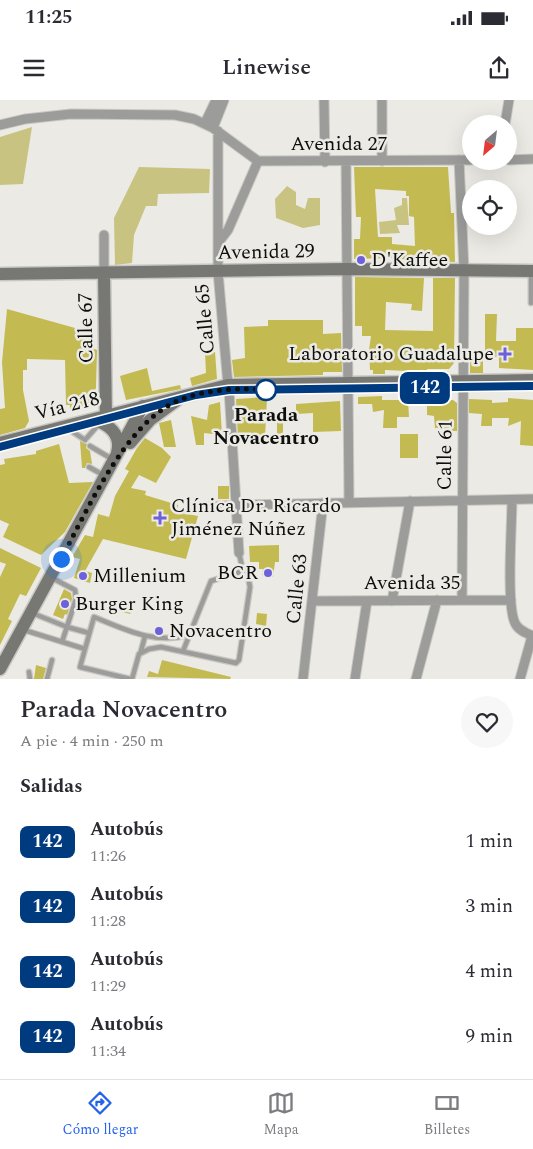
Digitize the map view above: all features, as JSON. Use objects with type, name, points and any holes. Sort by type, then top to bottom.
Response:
[{"type":"main road","name":"Avenida 29","points":[[0,274],[347,269],[532,271]]},
{"type":"main road","name":"Calle 67","points":[[104,274],[104,420]]},
{"type":"main road","points":[[0,669],[142,410],[228,387],[464,384],[533,380]]},
{"type":"main road","points":[[464,384],[533,386]]},
{"type":"main road","points":[[142,410],[228,387]]},
{"type":"main road","points":[[115,460],[150,420],[176,401]]},
{"type":"main road","name":"Vía 218","points":[[0,447],[142,410]]},
{"type":"main road","points":[[104,420],[118,440],[115,460]]},
{"type":"main road","name":"Vía 218","points":[[0,443],[104,420]]},
{"type":"street","name":"Calle 65","points":[[216,100],[212,127],[218,272],[239,553]]},
{"type":"street","name":"Calle 65","points":[[212,127],[224,100]]},
{"type":"street","points":[[324,100],[325,162]]},
{"type":"street","points":[[382,100],[382,161]]},
{"type":"street","points":[[506,115],[509,100]]},
{"type":"street","points":[[0,125],[25,119],[72,114],[175,115],[212,127],[258,161],[228,230],[218,243]]},
{"type":"street","points":[[518,160],[533,159]]},
{"type":"street","name":"Avenida 27","points":[[258,161],[459,160]]},
{"type":"street","name":"Calle 61","points":[[459,160],[464,270],[462,600]]},
{"type":"street","points":[[346,162],[350,502]]},
{"type":"street","name":"Calle 67","points":[[104,235],[104,274]]},
{"type":"street","points":[[193,508],[236,504],[462,499],[533,500]]},
{"type":"street","points":[[512,500],[511,600],[514,621],[521,630],[533,636],[520,679]]},
{"type":"street","points":[[392,601],[410,501]]},
{"type":"street","name":"Calle 63","points":[[303,679],[314,600],[323,503]]},
{"type":"street","name":"Avenida 35","points":[[314,600],[511,600]]},
{"type":"street","points":[[416,679],[437,600]]},
{"type":"street","points":[[354,679],[367,601]]},
{"type":"lane","points":[[531,303],[532,271]]},
{"type":"lane","points":[[90,446],[115,460]]},
{"type":"lane","points":[[89,467],[106,476]]},
{"type":"lane","points":[[142,651],[161,647],[236,663],[239,660],[250,587],[248,576],[243,571],[239,553]]},
{"type":"lane","points":[[183,651],[211,581],[243,571]]},
{"type":"lane","points":[[50,577],[75,590],[76,600],[62,642]]},
{"type":"lane","points":[[31,612],[67,627],[89,633]]},
{"type":"lane","points":[[145,636],[142,651],[131,679],[80,667],[94,617],[145,636],[167,639],[188,635]]},
{"type":"lane","points":[[22,629],[85,649]]},
{"type":"lane","points":[[47,679],[52,660]]},
{"type":"lane","points":[[28,672],[30,679]]},
{"type":"shaded area","points":[[32,127],[23,184],[0,185],[0,137]]},
{"type":"shaded area","points":[[139,167],[210,169],[209,193],[158,194],[157,206],[146,206],[134,235],[132,263],[115,265],[114,218]]},
{"type":"shaded area","points":[[287,186],[296,192],[296,205],[305,209],[308,198],[320,198],[320,225],[303,228],[276,218],[275,199]]},
{"type":"shaded area","points":[[402,198],[407,198],[409,225],[397,225],[400,233],[380,234],[379,222],[396,220],[394,208],[402,205]]},
{"type":"building","points":[[354,167],[448,167],[451,213],[454,213],[455,262],[400,259],[400,261],[393,261],[393,258],[354,259],[354,239],[360,239],[361,217],[356,217]],"holes":[[[375,189],[406,191],[406,196],[409,196],[409,216],[414,217],[415,246],[392,244],[392,237],[378,237]]]},
{"type":"building","points":[[355,277],[424,278],[422,311],[411,310],[412,304],[386,302],[385,330],[433,331],[433,278],[455,278],[454,363],[449,369],[427,369],[427,373],[406,374],[407,371],[385,370],[385,374],[373,374],[373,370],[370,370],[369,350],[371,336],[362,336],[362,326],[355,326]]},
{"type":"building","points":[[7,309],[93,333],[92,348],[97,350],[96,388],[92,395],[90,408],[70,409],[70,405],[66,405],[65,360],[27,359],[27,370],[23,370],[23,390],[29,421],[25,428],[0,435],[0,409],[5,408],[2,362]]},
{"type":"building","points":[[485,314],[497,314],[496,341],[516,341],[516,328],[533,328],[533,370],[499,368],[499,357],[485,357]]},
{"type":"building","points":[[268,320],[323,320],[323,334],[341,333],[342,372],[323,372],[323,375],[234,377],[232,360],[245,358],[244,327],[268,326]]},
{"type":"building","points":[[205,352],[215,352],[217,379],[192,386],[190,378],[206,373]]},
{"type":"building","points":[[470,355],[483,355],[483,373],[470,373]]},
{"type":"building","points":[[147,368],[152,391],[180,385],[181,389],[126,400],[120,376]]},
{"type":"building","points":[[382,396],[382,400],[408,400],[409,417],[397,417],[397,428],[383,428],[384,410],[373,412],[372,404],[358,404],[358,397]]},
{"type":"building","points":[[267,397],[265,438],[238,438],[236,399]]},
{"type":"building","points":[[508,398],[533,400],[533,446],[520,445],[521,421],[508,426],[509,418],[492,418],[492,426],[481,426],[482,414],[469,413],[469,399],[492,400],[492,403],[508,402]]},
{"type":"building","points":[[427,400],[453,400],[457,403],[457,431],[443,431],[442,428],[435,428],[434,416],[427,415]]},
{"type":"building","points":[[340,401],[341,431],[313,432],[313,413],[296,414],[296,404]]},
{"type":"building","points":[[220,402],[222,435],[204,433],[204,445],[196,445],[191,416],[207,420],[209,405]]},
{"type":"building","points":[[171,420],[176,447],[164,447],[159,423]]},
{"type":"building","points":[[277,420],[283,420],[283,445],[277,445]]},
{"type":"building","points":[[400,434],[418,434],[418,458],[400,458]]},
{"type":"building","name":"Clínica Dr. Ricardo Jiménez Núñez","points":[[145,438],[162,448],[171,457],[156,483],[139,475],[131,488],[146,491],[145,495],[178,505],[177,512],[198,516],[186,559],[103,539],[85,571],[92,573],[90,583],[74,578],[80,559],[72,557],[85,535],[93,537],[98,514],[109,517],[115,496],[129,471],[125,469]]},
{"type":"building","points":[[80,441],[87,444],[86,448],[90,451],[92,464],[87,463],[85,468],[82,468]]},
{"type":"building","points":[[59,444],[69,483],[93,482],[65,532],[41,555],[3,537],[9,524],[0,520],[0,465],[5,464],[4,459],[36,454],[36,451]]},
{"type":"building","points":[[218,486],[229,486],[229,499],[218,499]]},
{"type":"building","points":[[279,545],[279,562],[275,562],[273,577],[262,575],[263,569],[259,569],[259,562],[250,562],[249,546]]},
{"type":"building","points":[[0,548],[41,568],[26,596],[20,594],[8,619],[12,621],[0,645],[0,577],[6,564],[0,562]]},
{"type":"building","name":"Burger King","points":[[64,589],[71,593],[72,599],[67,615],[65,614],[63,619],[53,615]]},
{"type":"building","points":[[123,600],[134,604],[130,614],[119,611]]},
{"type":"building","points":[[257,613],[267,614],[266,626],[256,624]]},
{"type":"building","points":[[162,660],[231,677],[230,679],[147,677],[149,671],[158,674]]},
{"type":"building","points":[[36,665],[46,668],[43,679],[34,679]]},
{"type":"bus line","name":"142","points":[[0,447],[196,395],[229,390],[533,386]]},
{"type":"place","name":"D'Kaffee","points":[[361,260]]},
{"type":"place","name":"Laboratorio Guadalupe","points":[[505,354]]},
{"type":"place","name":"Parada Novacentro","points":[[266,390]]},
{"type":"place","name":"Clínica Dr. Ricardo Jiménez Núñez","points":[[160,518]]},
{"type":"place","name":"BCR","points":[[268,573]]},
{"type":"place","name":"Millenium","points":[[83,576]]},
{"type":"place","name":"Burger King","points":[[65,604]]},
{"type":"place","name":"Novacentro","points":[[159,631]]},
{"type":"route","points":[[61,559],[115,460],[150,420],[176,401],[196,395],[229,390],[266,390]]}]
